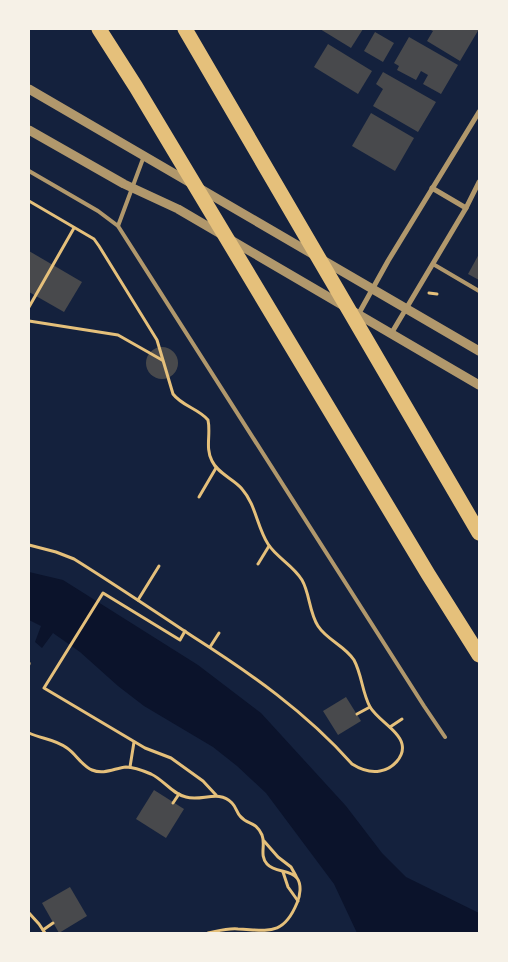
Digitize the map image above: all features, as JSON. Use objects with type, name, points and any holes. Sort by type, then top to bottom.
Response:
[{"type":"highway","points":[[99,29],[419,560],[479,655]]},
{"type":"highway","points":[[185,29],[479,533]]},
{"type":"street","points":[[29,89],[479,352]]},
{"type":"street","points":[[358,315],[479,112]]},
{"type":"street","points":[[29,130],[133,189],[178,209],[479,385]]},
{"type":"street","points":[[391,334],[479,184]]},
{"type":"street","points":[[432,188],[466,208]]},
{"type":"lane","points":[[118,226],[144,156]]},
{"type":"lane","points":[[29,171],[98,211],[118,226],[445,737]]},
{"type":"lane","points":[[433,264],[479,290]]},
{"type":"path","points":[[29,201],[94,239],[99,246],[157,340],[171,389],[176,398],[200,412],[208,420],[212,463],[224,475],[238,484],[246,494],[269,546],[303,581],[318,625],[324,634],[353,660],[370,707],[399,736],[402,745],[398,761],[381,771],[368,771],[358,768],[315,726],[279,695],[210,647],[74,560],[56,552],[29,545]]},
{"type":"path","points":[[29,308],[74,228]]},
{"type":"path","points":[[428,293],[437,294]]},
{"type":"path","points":[[29,321],[118,335],[163,361]]},
{"type":"path","points":[[199,497],[216,467]]},
{"type":"path","points":[[258,564],[269,546]]},
{"type":"path","points":[[138,600],[159,566]]},
{"type":"path","points":[[185,631],[180,640],[103,593],[44,688],[134,742],[179,763],[203,781],[216,796]]},
{"type":"path","points":[[210,647],[219,633]]},
{"type":"path","points":[[357,714],[370,707]]},
{"type":"path","points":[[390,727],[402,720]]},
{"type":"path","points":[[30,734],[56,740],[74,753],[92,770],[102,772],[130,767],[151,774],[186,798],[216,796],[227,799],[233,804],[240,817],[258,827],[264,841],[278,857],[291,867],[300,884],[298,901],[292,914],[286,922],[264,932],[224,929],[208,933]]},
{"type":"path","points":[[130,767],[134,742]]},
{"type":"path","points":[[173,803],[178,794]]},
{"type":"path","points":[[264,841],[262,850],[266,864],[277,871],[296,876]]},
{"type":"path","points":[[283,872],[288,888],[298,901]]},
{"type":"path","points":[[29,913],[44,932],[54,923]]},
{"type":"water","points":[[29,572],[63,580],[198,665],[261,713],[346,806],[382,853],[406,877],[479,913],[479,933],[357,933],[334,884],[266,793],[237,766],[213,747],[144,706],[80,652],[53,633],[42,648],[35,642],[41,626],[29,620]]},
{"type":"building","points":[[320,29],[363,29],[351,48]]},
{"type":"building","points":[[429,29],[479,29],[460,61],[427,41],[433,31]]},
{"type":"building","points":[[375,32],[394,43],[383,62],[364,51]]},
{"type":"building","points":[[409,37],[458,65],[441,94],[423,84],[428,75],[421,71],[416,80],[397,70],[399,66],[394,63]]},
{"type":"building","points":[[328,44],[372,71],[358,94],[314,67]]},
{"type":"building","points":[[383,72],[436,102],[418,132],[373,106],[383,89],[376,84]]},
{"type":"building","points":[[371,113],[414,138],[395,171],[352,146]]},
{"type":"building","points":[[29,251],[82,282],[64,312],[29,292]]},
{"type":"building","points":[[479,254],[479,280],[468,274]]},
{"type":"building","points":[[162,347],[168,348],[173,352],[177,357],[177,369],[173,374],[168,378],[162,379],[156,378],[151,374],[147,369],[146,363],[147,357],[151,352],[156,348]]},
{"type":"building","points":[[346,697],[361,721],[338,735],[323,711]]},
{"type":"building","points":[[154,790],[184,809],[166,838],[136,819]]},
{"type":"building","points":[[70,887],[87,916],[59,933],[42,903]]}]
